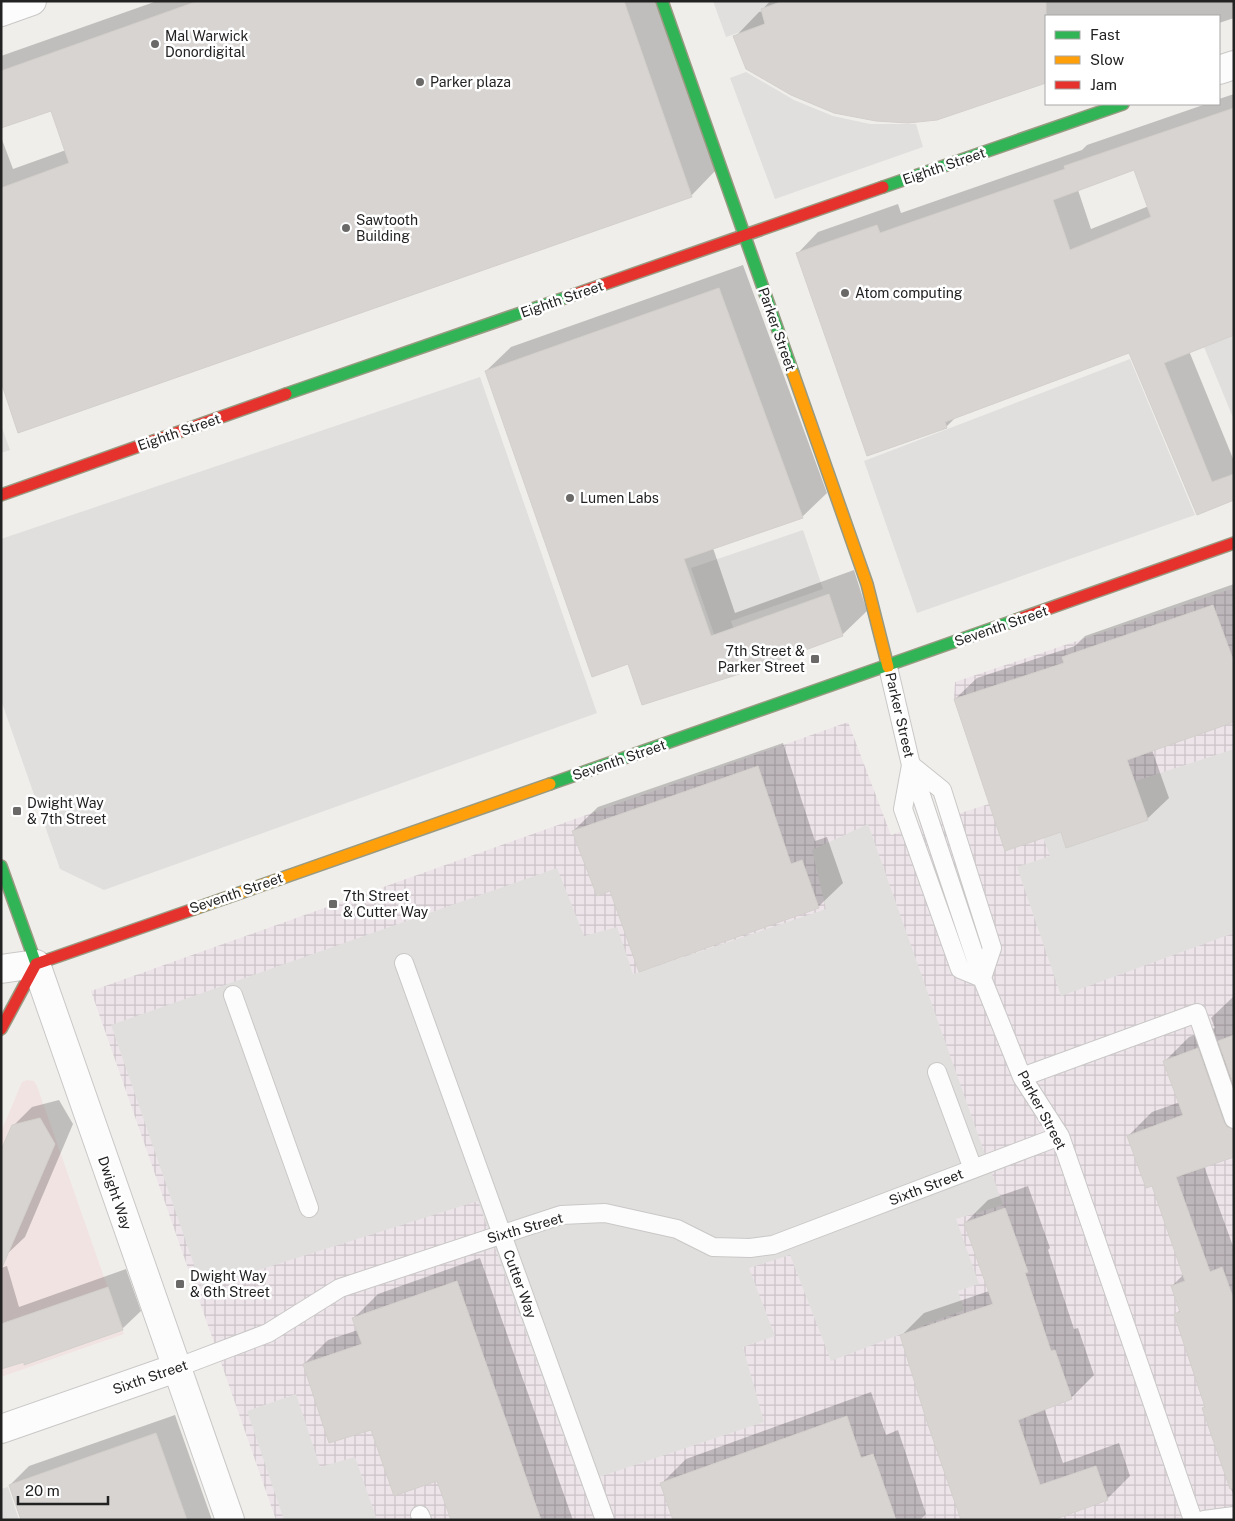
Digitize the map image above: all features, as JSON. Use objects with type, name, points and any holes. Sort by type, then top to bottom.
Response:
[{"type":"street","points":[[1,12],[32,1]]},
{"type":"street","name":"Parker Street","points":[[662,1],[867,584],[888,667]]},
{"type":"street","points":[[1220,70],[1234,65]]},
{"type":"street","name":"Eighth Street","points":[[1,496],[186,429],[1120,105]]},
{"type":"street","name":"Seventh Street","points":[[1,969],[36,964],[888,667],[1139,575],[1234,543]]},
{"type":"street","name":"Dwight Way","points":[[1,866],[230,1520]]},
{"type":"street","points":[[1,1030],[36,964]]},
{"type":"street","name":"Sixth Street","points":[[1,1429],[176,1368]]},
{"type":"lane","name":"Parker Street","points":[[888,667],[911,765],[903,809],[960,968],[982,978],[1022,1077],[1060,1136],[1193,1520]]},
{"type":"lane","points":[[911,765],[942,790],[992,948],[982,978]]},
{"type":"lane","name":"Cutter Way","points":[[404,963],[605,1520]]},
{"type":"lane","points":[[233,995],[309,1208]]},
{"type":"lane","points":[[1022,1077],[1198,1013],[1234,1119]]},
{"type":"lane","points":[[937,1072],[973,1169]]},
{"type":"lane","name":"Sixth Street","points":[[176,1368],[268,1333],[340,1288],[561,1215],[605,1213],[677,1229],[713,1246],[750,1248],[773,1245],[1060,1136]]},
{"type":"lane","points":[[1204,1520],[1234,1516]]},
{"type":"shaded area","points":[[713,1],[830,1],[726,37]]},
{"type":"shaded area","points":[[746,72],[794,100],[833,116],[870,124],[916,124],[923,147],[775,199],[730,78]]},
{"type":"shaded area","points":[[1234,335],[1234,420],[1204,347]]},
{"type":"shaded area","points":[[1130,359],[1195,515],[917,613],[864,461]]},
{"type":"shaded area","points":[[480,377],[597,713],[104,890],[60,869],[1,700],[1,539]]},
{"type":"shaded area","points":[[1,425],[10,450],[1,453]]},
{"type":"shaded area","points":[[803,530],[823,589],[731,621],[746,667],[728,674],[691,568]]},
{"type":"shaded area","points":[[1234,588],[1234,1520],[276,1520],[91,991],[848,722],[891,835],[989,804],[954,699],[955,682]]},
{"type":"shaded area","points":[[1234,749],[1234,933],[1061,996],[1017,867],[1050,856],[1034,814]]},
{"type":"shaded area","points":[[868,824],[1003,1205],[956,1219],[979,1284],[958,1291],[964,1310],[831,1361],[790,1255],[749,1268],[775,1336],[743,1347],[764,1422],[581,1483],[478,1201],[202,1288],[111,1025],[557,868],[584,936],[617,927],[633,974],[826,909],[812,850]]},
{"type":"shaded area","points":[[27,1080],[34,1081],[37,1086],[124,1334],[1,1377],[1,1132],[22,1082]]},
{"type":"shaded area","points":[[296,1394],[320,1467],[355,1457],[377,1520],[284,1520],[247,1411]]},
{"type":"shaded area","points":[[8,1487],[19,1520],[1,1520],[1,1489]]},
{"type":"building","points":[[198,1],[624,1],[692,197],[18,433],[1,382],[1,188],[69,163],[51,111],[1,128],[1,71]]},
{"type":"building","points":[[783,1],[1046,1],[1045,83],[937,120],[908,123],[876,121],[834,113],[791,95],[746,69],[733,36],[765,24],[761,9]]},
{"type":"building","points":[[1234,108],[1234,335],[1164,363],[1212,482],[1234,474],[1234,500],[1197,515],[1129,353],[945,422],[947,428],[867,456],[796,253],[877,225],[880,233],[1065,169],[1064,166]],"holes":[[[1134,170],[1151,217],[1070,250],[1053,200]]]},
{"type":"building","points":[[719,288],[803,518],[684,559],[711,636],[829,594],[843,636],[752,670],[642,705],[628,664],[592,677],[485,371]]},
{"type":"building","points":[[1213,605],[1234,662],[1234,722],[1127,760],[1148,820],[1066,848],[1061,832],[1005,851],[954,699],[1064,663],[1062,657]]},
{"type":"building","points":[[758,766],[791,864],[802,860],[819,908],[639,972],[610,891],[597,896],[572,831]]},
{"type":"building","points":[[1234,1035],[1234,1086],[1218,1041]]},
{"type":"building","points":[[1198,1048],[1224,1122],[1227,1127],[1234,1129],[1234,1157],[1176,1177],[1210,1272],[1222,1267],[1234,1300],[1234,1488],[1230,1489],[1202,1408],[1205,1407],[1174,1314],[1180,1312],[1171,1286],[1185,1281],[1152,1186],[1146,1188],[1127,1136],[1183,1115],[1163,1061]]},
{"type":"building","points":[[40,1118],[55,1144],[1,1270],[1,1150],[12,1125]]},
{"type":"building","points":[[1005,1208],[1028,1272],[1025,1273],[1051,1351],[1055,1350],[1072,1399],[1018,1420],[1040,1485],[1096,1466],[1108,1500],[1053,1520],[961,1520],[927,1422],[900,1335],[993,1304],[964,1223]]},
{"type":"building","points":[[457,1281],[541,1520],[451,1520],[437,1481],[394,1496],[371,1430],[329,1443],[303,1364],[362,1344],[352,1318]]},
{"type":"building","points":[[108,1287],[123,1330],[24,1365],[24,1362],[1,1369],[1,1324]]},
{"type":"building","points":[[847,1416],[861,1458],[873,1454],[896,1520],[673,1520],[660,1483]]},
{"type":"building","points":[[156,1433],[187,1520],[21,1520],[9,1485]]},
{"type":"traffic: fast","points":[[662,1],[793,373]]},
{"type":"traffic: fast","points":[[883,187],[1120,105]]},
{"type":"traffic: fast","points":[[286,394],[576,294]]},
{"type":"traffic: fast","points":[[550,784],[1016,620]]},
{"type":"traffic: fast","points":[[1,866],[36,964]]},
{"type":"traffic: slow","points":[[793,373],[867,584],[888,667]]},
{"type":"traffic: slow","points":[[194,909],[550,784]]},
{"type":"traffic: jam","points":[[576,294],[883,187]]},
{"type":"traffic: jam","points":[[1,495],[286,394]]},
{"type":"traffic: jam","points":[[1016,620],[1234,543]]},
{"type":"traffic: jam","points":[[36,964],[194,909]]},
{"type":"traffic: jam","points":[[1,1029],[36,964]]},
{"type":"place","name":"Mal Warwick Donordigital","points":[[155,44]]},
{"type":"place","name":"Parker plaza","points":[[420,82]]},
{"type":"place","name":"Sawtooth Building","points":[[346,228]]},
{"type":"place","name":"Atom computing","points":[[845,293]]},
{"type":"place","name":"Lumen Labs","points":[[570,498]]},
{"type":"place","name":"7th Street & Parker Street","points":[[815,659]]},
{"type":"place","name":"Dwight Way & 7th Street","points":[[17,811]]},
{"type":"place","name":"7th Street & Cutter Way","points":[[333,904]]},
{"type":"place","name":"Dwight Way & 6th Street","points":[[180,1284]]}]
